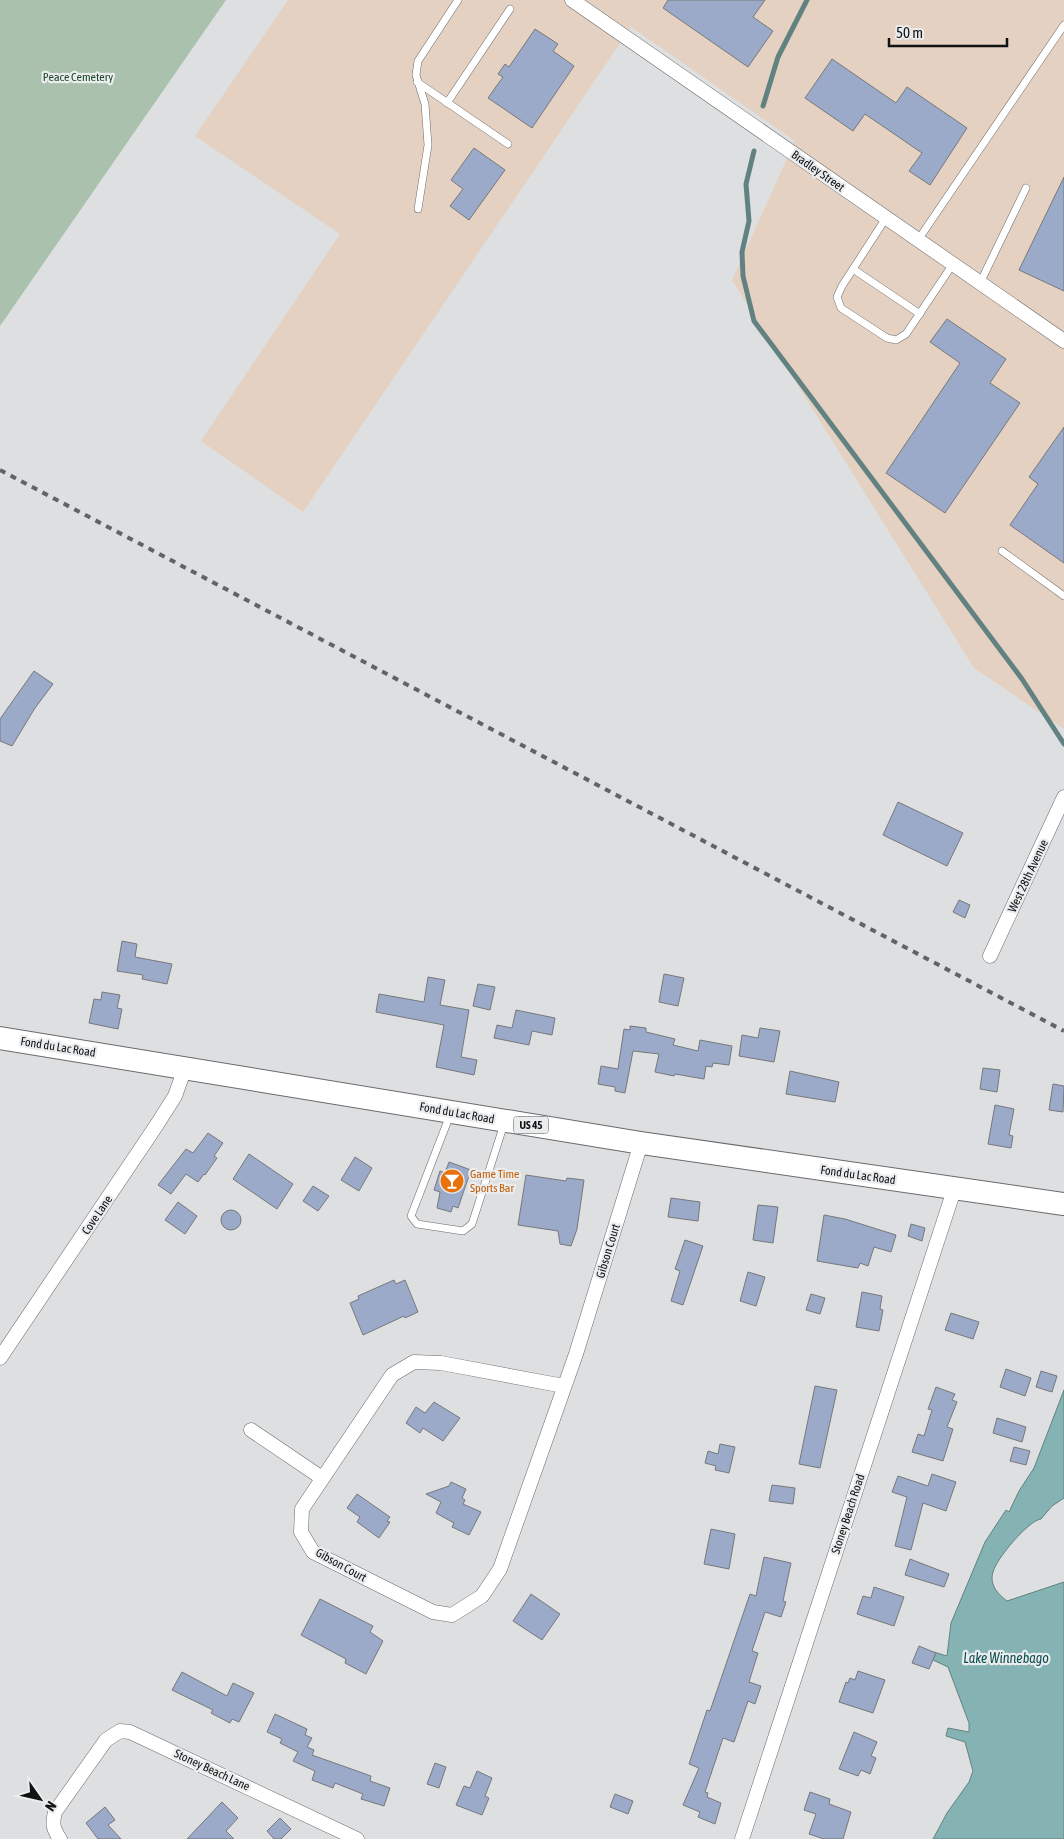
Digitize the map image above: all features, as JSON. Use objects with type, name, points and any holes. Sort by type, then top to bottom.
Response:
[{"type":"main road","name":"Fond du Lac Road","points":[[0,1038],[641,1143],[954,1190],[1064,1204]]},
{"type":"street","name":"Bradley Street","points":[[572,0],[1064,341]]},
{"type":"street","name":"West 28th Avenue","points":[[990,956],[1064,797]]},
{"type":"street","name":"Cove Lane","points":[[0,1358],[156,1126],[175,1096],[185,1068]]},
{"type":"street","name":"Gibson Court","points":[[564,1386],[441,1363],[414,1362],[392,1375],[302,1509],[301,1532],[313,1552],[425,1608],[452,1615],[482,1596],[500,1569],[564,1386],[641,1143]]},
{"type":"street","name":"Stoney Beach Road","points":[[742,1839],[954,1190]]},
{"type":"street","points":[[250,1430],[322,1478]]},
{"type":"street","name":"Stoney Beach Lane","points":[[60,1839],[54,1830],[52,1822],[55,1812],[112,1735],[120,1731],[130,1732],[357,1839]]},
{"type":"lane","points":[[418,209],[428,145],[425,104],[417,82],[418,61],[458,0]]},
{"type":"lane","points":[[447,103],[510,9]]},
{"type":"lane","points":[[918,240],[1064,25]]},
{"type":"lane","points":[[417,82],[508,144]]},
{"type":"lane","points":[[980,283],[1026,188]]},
{"type":"lane","points":[[886,218],[853,269],[837,298],[841,308],[887,338],[896,340],[906,334],[953,264]]},
{"type":"lane","points":[[853,269],[920,314]]},
{"type":"lane","points":[[1002,551],[1064,596]]},
{"type":"lane","points":[[452,1112],[411,1216],[417,1224],[463,1231],[472,1224],[505,1121]]},
{"type":"shaded area","points":[[288,0],[1064,0],[1064,729],[974,668],[732,280],[795,141],[631,27],[303,512],[201,441],[340,234],[195,136]]},
{"type":"green space","name":"Peace Cemetery","points":[[0,0],[226,0],[0,326]]},
{"type":"water","name":"Lake Winnebago","points":[[1064,1390],[1064,1498],[1052,1506],[1041,1519],[1029,1526],[1014,1541],[995,1566],[992,1581],[995,1589],[1007,1601],[1064,1582],[1064,1839],[933,1839],[947,1813],[969,1782],[973,1771],[965,1742],[946,1736],[948,1728],[969,1732],[969,1723],[948,1667],[931,1659],[934,1652],[947,1656],[951,1623],[985,1542],[1006,1510],[1009,1512],[1019,1491],[1034,1468]]},
{"type":"building","points":[[668,0],[765,0],[753,17],[773,31],[748,67],[663,8]]},
{"type":"building","points":[[535,29],[558,44],[553,51],[574,66],[532,128],[488,98],[503,77],[498,74],[505,64],[509,67]]},
{"type":"building","points":[[832,59],[896,103],[907,87],[967,128],[930,185],[909,171],[922,153],[865,114],[853,131],[805,98]]},
{"type":"building","points":[[474,148],[505,170],[469,220],[450,206],[463,189],[451,180]]},
{"type":"building","points":[[1064,177],[1064,291],[1019,270]]},
{"type":"building","points":[[947,319],[1006,359],[990,383],[1020,403],[945,513],[886,473],[960,363],[930,342]]},
{"type":"building","points":[[1064,427],[1064,563],[1010,525],[1038,484],[1029,477]]},
{"type":"building","points":[[34,671],[53,684],[35,708],[12,746],[0,741],[0,719]]},
{"type":"building","points":[[898,802],[963,833],[947,866],[883,835]]},
{"type":"building","points":[[959,900],[970,905],[965,918],[953,912]]},
{"type":"building","points":[[122,941],[137,944],[135,957],[172,964],[167,984],[142,979],[143,975],[117,971]]},
{"type":"building","points":[[664,974],[684,978],[678,1006],[659,1002]]},
{"type":"building","points":[[428,977],[445,980],[440,1005],[469,1010],[461,1057],[477,1060],[474,1075],[436,1067],[444,1025],[376,1012],[379,994],[424,1002]]},
{"type":"building","points":[[478,984],[495,987],[490,1010],[473,1006]]},
{"type":"building","points":[[102,992],[120,995],[117,1008],[122,1009],[118,1029],[89,1023],[94,999],[101,1000]]},
{"type":"building","points":[[516,1010],[555,1018],[552,1035],[532,1031],[529,1045],[494,1038],[497,1025],[512,1028]]},
{"type":"building","points":[[630,1026],[646,1028],[646,1032],[675,1039],[673,1045],[698,1051],[700,1040],[732,1046],[729,1065],[713,1063],[712,1067],[706,1066],[704,1079],[675,1074],[674,1076],[655,1072],[659,1054],[633,1051],[625,1093],[615,1091],[615,1087],[598,1084],[601,1066],[618,1069],[624,1029],[630,1030]]},
{"type":"building","points":[[760,1028],[780,1031],[774,1062],[739,1056],[742,1035],[758,1038]]},
{"type":"building","points":[[983,1068],[1000,1070],[997,1092],[980,1089]]},
{"type":"building","points":[[790,1071],[839,1082],[835,1102],[786,1094]]},
{"type":"building","points":[[1053,1084],[1064,1086],[1063,1112],[1049,1110]]},
{"type":"building","points":[[995,1105],[1014,1109],[1009,1135],[1013,1136],[1011,1148],[988,1144]]},
{"type":"building","points":[[208,1133],[223,1143],[214,1156],[217,1158],[205,1175],[198,1182],[186,1174],[171,1194],[158,1185],[186,1149],[193,1153]]},
{"type":"building","points":[[249,1154],[293,1184],[277,1209],[233,1179]]},
{"type":"building","points":[[355,1157],[372,1168],[359,1191],[341,1180]]},
{"type":"building","name":"Game Time Sports Bar","points":[[449,1162],[471,1170],[458,1208],[453,1206],[451,1212],[437,1208],[440,1192],[434,1190],[440,1171],[445,1173]]},
{"type":"building","points":[[526,1175],[566,1181],[567,1178],[584,1180],[577,1229],[571,1246],[560,1244],[558,1231],[518,1225]]},
{"type":"building","points":[[313,1186],[329,1196],[318,1211],[303,1201]]},
{"type":"building","points":[[671,1198],[700,1202],[698,1221],[668,1217]]},
{"type":"building","points":[[178,1202],[197,1216],[185,1234],[165,1220]]},
{"type":"building","points":[[758,1205],[778,1207],[773,1243],[753,1240]]},
{"type":"building","points":[[231,1210],[238,1213],[241,1220],[238,1227],[231,1230],[224,1227],[221,1220],[224,1213]]},
{"type":"building","points":[[824,1215],[845,1219],[896,1235],[891,1252],[874,1247],[868,1266],[860,1263],[858,1268],[817,1261]]},
{"type":"building","points":[[911,1224],[925,1228],[922,1241],[908,1236]]},
{"type":"building","points":[[685,1240],[703,1246],[683,1305],[671,1301],[680,1271],[675,1269]]},
{"type":"building","points":[[748,1272],[765,1277],[756,1306],[740,1301]]},
{"type":"building","points":[[394,1280],[396,1284],[405,1280],[418,1312],[405,1318],[404,1316],[363,1335],[350,1303],[359,1299],[358,1296]]},
{"type":"building","points":[[862,1292],[882,1296],[880,1309],[883,1310],[879,1331],[856,1327]]},
{"type":"building","points":[[811,1294],[825,1298],[820,1314],[806,1310]]},
{"type":"building","points":[[951,1313],[979,1322],[973,1339],[945,1330]]},
{"type":"building","points":[[1006,1369],[1031,1378],[1025,1396],[1000,1387]]},
{"type":"building","points":[[1041,1371],[1057,1376],[1052,1392],[1036,1387]]},
{"type":"building","points":[[815,1386],[837,1390],[820,1468],[799,1464]]},
{"type":"building","points":[[936,1387],[955,1394],[952,1400],[957,1402],[947,1427],[953,1429],[943,1461],[912,1452],[918,1434],[924,1436],[932,1410],[928,1409]]},
{"type":"building","points":[[434,1402],[460,1418],[443,1441],[423,1428],[420,1433],[406,1423],[416,1407],[425,1413]]},
{"type":"building","points":[[997,1418],[1026,1427],[1022,1442],[993,1433]]},
{"type":"building","points":[[720,1444],[735,1447],[729,1473],[715,1470],[716,1466],[705,1463],[708,1451],[718,1454]]},
{"type":"building","points":[[1014,1447],[1030,1451],[1026,1465],[1010,1461]]},
{"type":"building","points":[[932,1474],[956,1482],[946,1511],[923,1503],[911,1550],[895,1546],[907,1497],[892,1492],[898,1476],[928,1486]]},
{"type":"building","points":[[451,1482],[466,1489],[462,1498],[465,1500],[463,1504],[481,1512],[469,1535],[452,1527],[454,1523],[436,1513],[441,1502],[426,1494],[449,1486]]},
{"type":"building","points":[[772,1485],[795,1488],[793,1504],[769,1501]]},
{"type":"building","points":[[357,1494],[390,1517],[387,1521],[390,1522],[379,1538],[357,1522],[360,1517],[347,1508]]},
{"type":"building","points":[[711,1529],[735,1534],[729,1569],[704,1564]]},
{"type":"building","points":[[764,1557],[791,1563],[783,1601],[786,1602],[781,1617],[765,1612],[752,1651],[758,1653],[749,1682],[761,1686],[755,1704],[748,1701],[734,1742],[723,1738],[705,1792],[708,1793],[707,1797],[721,1803],[715,1824],[698,1817],[700,1812],[683,1805],[699,1768],[689,1764],[707,1710],[710,1711],[750,1594],[756,1596]]},
{"type":"building","points":[[910,1559],[949,1574],[944,1587],[905,1575]]},
{"type":"building","points":[[874,1587],[904,1597],[894,1626],[857,1614],[863,1596],[871,1598]]},
{"type":"building","points":[[531,1594],[560,1614],[542,1640],[513,1621]]},
{"type":"building","points":[[320,1599],[373,1626],[370,1632],[383,1641],[366,1674],[345,1663],[346,1659],[301,1635]]},
{"type":"building","points":[[919,1646],[936,1653],[929,1669],[912,1663]]},
{"type":"building","points":[[858,1671],[885,1680],[873,1713],[839,1702],[846,1682],[848,1683],[850,1678],[855,1680]]},
{"type":"building","points":[[182,1672],[227,1696],[233,1683],[254,1693],[239,1722],[232,1719],[230,1723],[211,1713],[213,1710],[172,1690]]},
{"type":"building","points":[[275,1714],[307,1729],[305,1735],[312,1738],[307,1747],[314,1750],[312,1755],[371,1776],[370,1781],[390,1788],[384,1806],[361,1799],[363,1794],[335,1783],[333,1788],[312,1780],[315,1771],[293,1761],[298,1752],[280,1743],[282,1739],[267,1732]]},
{"type":"building","points":[[854,1732],[877,1742],[871,1756],[876,1758],[870,1774],[861,1770],[858,1776],[839,1769]]},
{"type":"building","points":[[435,1763],[446,1767],[439,1788],[427,1784]]},
{"type":"building","points":[[477,1771],[492,1778],[485,1796],[489,1798],[482,1815],[456,1805],[464,1786],[470,1788]]},
{"type":"building","points":[[810,1792],[830,1799],[829,1804],[851,1812],[843,1839],[824,1839],[809,1834],[816,1814],[804,1810]]},
{"type":"building","points":[[615,1794],[633,1801],[628,1814],[610,1807]]},
{"type":"building","points":[[222,1802],[238,1818],[226,1831],[234,1839],[187,1839]]},
{"type":"building","points":[[105,1807],[115,1820],[108,1825],[121,1839],[98,1839],[86,1823]]},
{"type":"building","points":[[280,1818],[291,1829],[281,1839],[274,1839],[267,1831]]},
{"type":"waterway","points":[[763,106],[778,57],[807,0]]},
{"type":"waterway","points":[[754,151],[746,184],[749,221],[742,252],[743,276],[754,321],[1022,679],[1064,744]]},
{"type":"railway","points":[[0,470],[1064,1031]]},
{"type":"place","name":"Game Time Sports Bar","points":[[452,1181]]}]
